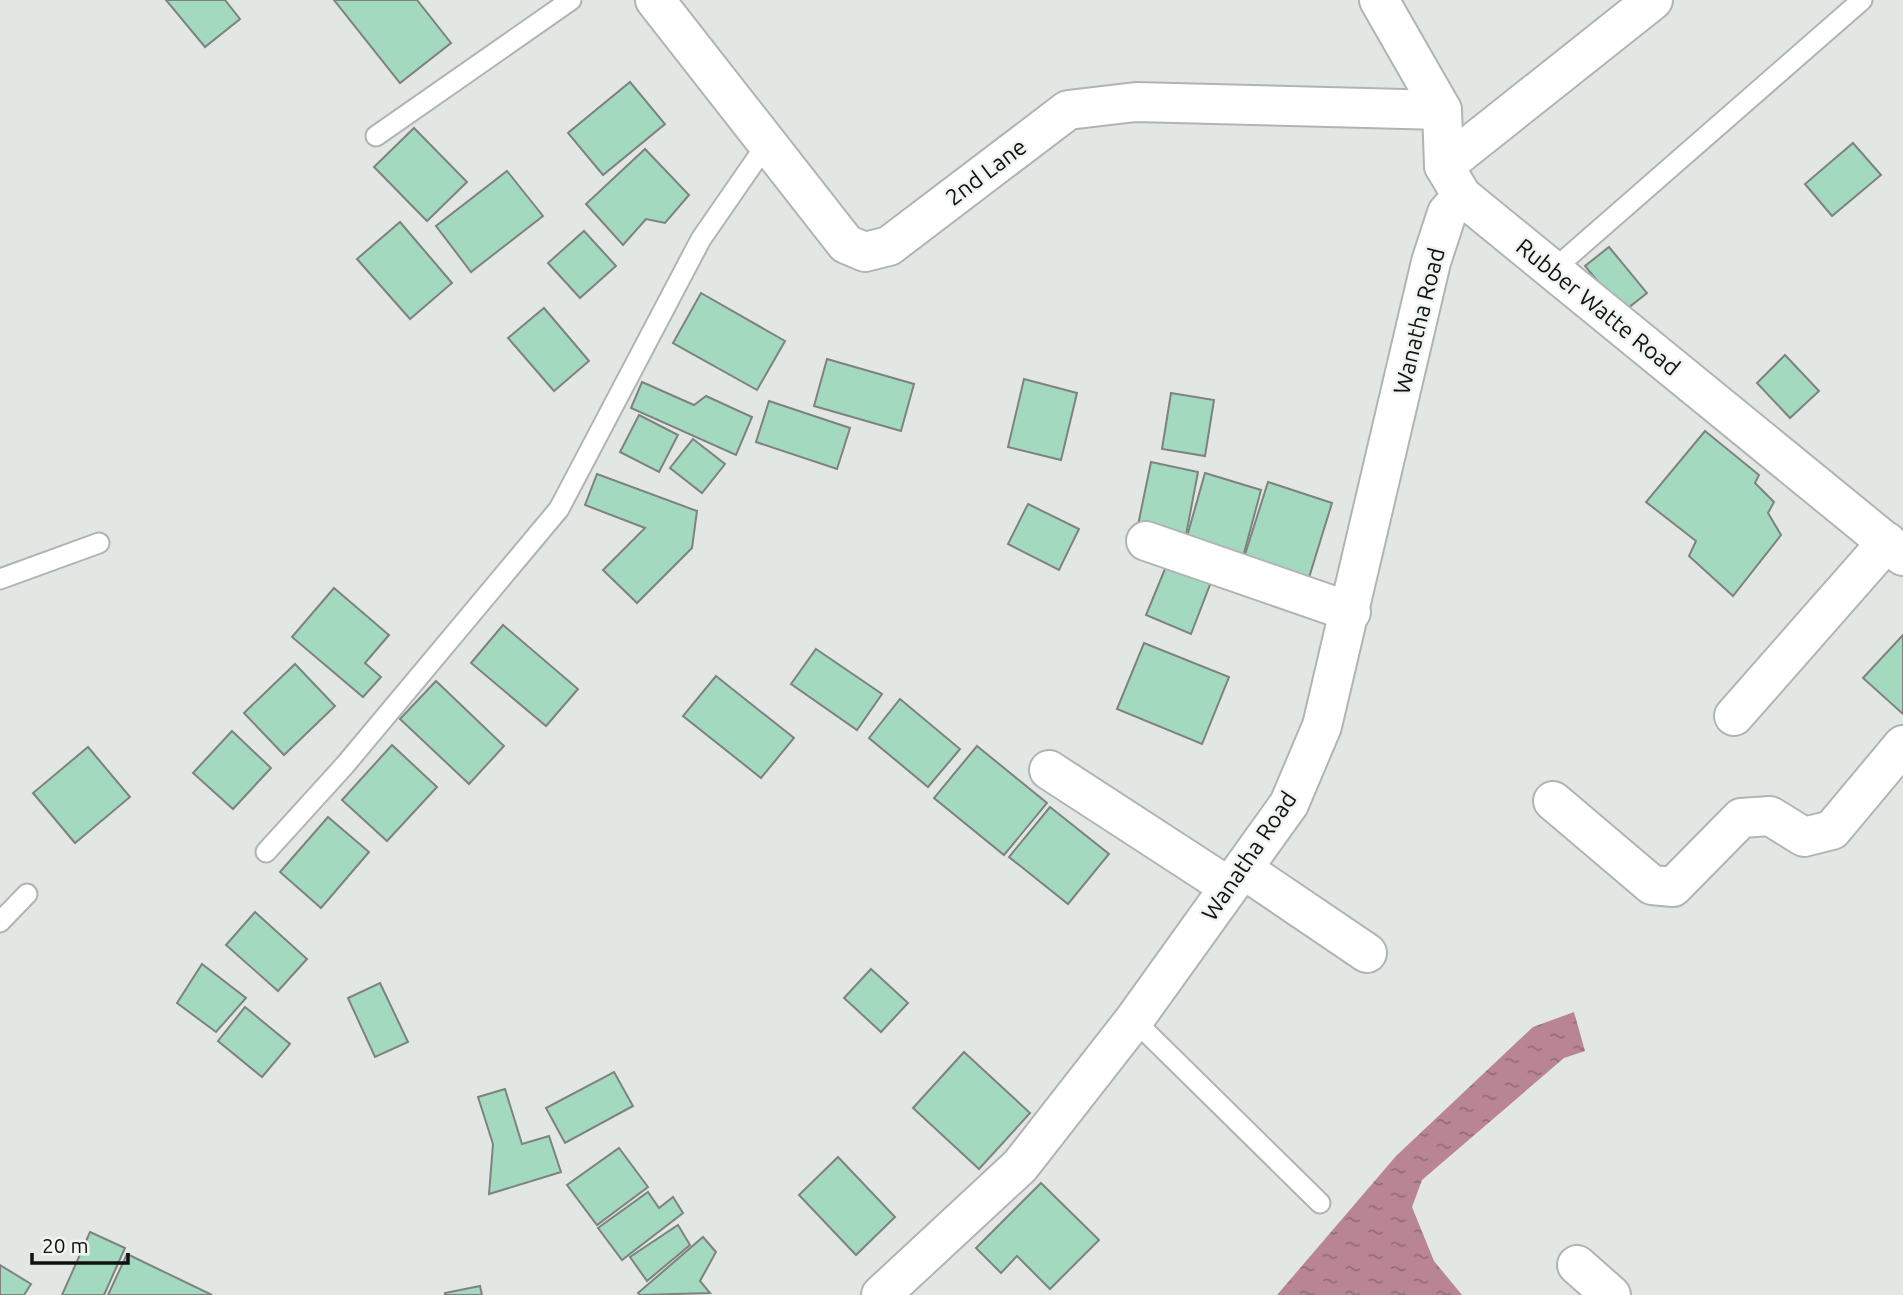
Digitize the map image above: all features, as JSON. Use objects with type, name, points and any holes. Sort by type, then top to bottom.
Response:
[{"type":"street","name":"2nd Lane","points":[[655,0],[846,244],[865,252],[889,246],[1068,110],[1136,102],[1441,110]]},
{"type":"street","points":[[1379,0],[1441,110],[1453,181]]},
{"type":"street","name":"Wanatha Road","points":[[881,1295],[1020,1166],[1134,1020],[1289,804],[1322,726],[1351,612],[1431,262],[1447,213],[1453,181],[1653,0]]},
{"type":"street","name":"Rubber Watte Road","points":[[1453,181],[1553,270],[1895,549]]},
{"type":"street","points":[[1146,541],[1351,612]]},
{"type":"street","points":[[1734,716],[1895,549]]},
{"type":"street","points":[[1553,801],[1652,886],[1673,887],[1741,818],[1770,816],[1804,837],[1832,830],[1903,746]]},
{"type":"street","points":[[1049,770],[1367,953]]},
{"type":"street","points":[[1577,1265],[1611,1295]]},
{"type":"lane","points":[[376,136],[571,0]]},
{"type":"lane","points":[[1553,270],[1862,0]]},
{"type":"lane","points":[[266,852],[345,765],[559,509],[701,239],[766,145]]},
{"type":"lane","points":[[0,579],[99,543]]},
{"type":"lane","points":[[0,922],[27,894]]},
{"type":"lane","points":[[1134,1020],[1320,1203]]},
{"type":"water","points":[[1574,1012],[1585,1051],[1564,1058],[1422,1180],[1412,1207],[1434,1261],[1462,1295],[1277,1295],[1396,1156],[1533,1027]]},
{"type":"building","points":[[166,0],[225,0],[240,19],[205,47]]},
{"type":"building","points":[[334,0],[417,0],[451,43],[400,83]]},
{"type":"building","points":[[630,82],[665,124],[603,175],[568,133]]},
{"type":"building","points":[[414,128],[467,182],[427,221],[374,167]]},
{"type":"building","points":[[1853,143],[1881,175],[1832,216],[1805,184]]},
{"type":"building","points":[[645,149],[689,195],[665,223],[646,219],[623,245],[586,204]]},
{"type":"building","points":[[507,171],[543,216],[471,272],[436,226]]},
{"type":"building","points":[[400,222],[452,283],[410,319],[357,259]]},
{"type":"building","points":[[584,231],[616,266],[580,298],[548,263]]},
{"type":"building","points":[[1609,247],[1647,293],[1623,312],[1585,266]]},
{"type":"building","points":[[701,293],[785,341],[757,390],[673,343]]},
{"type":"building","points":[[544,308],[589,361],[554,391],[508,338]]},
{"type":"building","points":[[1785,355],[1819,391],[1790,418],[1757,383]]},
{"type":"building","points":[[827,359],[914,384],[901,431],[814,406]]},
{"type":"building","points":[[1024,379],[1077,393],[1061,460],[1008,447]]},
{"type":"building","points":[[642,382],[694,405],[706,396],[752,417],[736,455],[631,408]]},
{"type":"building","points":[[1171,393],[1214,400],[1205,456],[1162,449]]},
{"type":"building","points":[[769,401],[850,428],[837,469],[756,442]]},
{"type":"building","points":[[639,415],[678,435],[659,472],[620,452]]},
{"type":"building","points":[[1705,431],[1759,475],[1755,483],[1774,502],[1768,513],[1781,535],[1733,596],[1689,556],[1696,541],[1646,502]]},
{"type":"building","points":[[693,439],[725,464],[702,493],[670,468]]},
{"type":"building","points":[[1151,462],[1198,472],[1186,535],[1138,525]]},
{"type":"building","points":[[1205,473],[1261,490],[1243,557],[1186,540]]},
{"type":"building","points":[[597,474],[697,511],[692,548],[637,603],[603,570],[645,528],[585,505]]},
{"type":"building","points":[[1268,482],[1332,503],[1307,584],[1242,564]]},
{"type":"building","points":[[1028,504],[1079,529],[1059,570],[1008,544]]},
{"type":"building","points":[[1167,564],[1211,582],[1191,634],[1146,615]]},
{"type":"building","points":[[334,588],[389,635],[365,663],[381,677],[363,697],[292,637]]},
{"type":"building","points":[[503,625],[578,689],[546,726],[471,663]]},
{"type":"building","points":[[1903,635],[1903,714],[1863,678]]},
{"type":"building","points":[[1144,643],[1229,677],[1202,744],[1117,709]]},
{"type":"building","points":[[816,649],[882,694],[857,730],[791,684]]},
{"type":"building","points":[[295,664],[335,706],[284,755],[244,713]]},
{"type":"building","points":[[716,676],[794,738],[761,778],[683,716]]},
{"type":"building","points":[[436,681],[504,746],[469,784],[400,719]]},
{"type":"building","points":[[900,699],[960,749],[928,787],[869,738]]},
{"type":"building","points":[[232,731],[271,768],[233,809],[193,773]]},
{"type":"building","points":[[392,745],[437,787],[387,841],[342,800]]},
{"type":"building","points":[[977,746],[1047,803],[1004,855],[934,798]]},
{"type":"building","points":[[88,747],[130,797],[75,843],[33,793]]},
{"type":"building","points":[[1050,807],[1109,854],[1068,904],[1009,857]]},
{"type":"building","points":[[328,817],[369,852],[321,908],[280,872]]},
{"type":"building","points":[[255,912],[307,959],[278,991],[226,945]]},
{"type":"building","points":[[202,964],[246,998],[216,1032],[177,1003]]},
{"type":"building","points":[[871,969],[908,1003],[881,1032],[844,998]]},
{"type":"building","points":[[380,983],[408,1042],[375,1057],[348,998]]},
{"type":"building","points":[[245,1007],[290,1044],[262,1077],[218,1041]]},
{"type":"building","points":[[964,1052],[1030,1113],[979,1169],[913,1108]]},
{"type":"building","points":[[614,1072],[633,1106],[565,1143],[546,1108]]},
{"type":"building","points":[[505,1089],[522,1144],[549,1136],[561,1172],[489,1194],[493,1144],[478,1097]]},
{"type":"building","points":[[619,1148],[648,1187],[597,1225],[567,1185]]},
{"type":"building","points":[[838,1157],[895,1217],[856,1255],[799,1195]]},
{"type":"building","points":[[1041,1183],[1099,1240],[1050,1289],[1017,1256],[1001,1273],[976,1248]]},
{"type":"building","points":[[648,1192],[659,1208],[673,1197],[683,1213],[622,1260],[598,1228]]},
{"type":"building","points":[[678,1225],[690,1245],[647,1281],[630,1257]]},
{"type":"building","points":[[90,1232],[125,1248],[104,1295],[62,1295]]},
{"type":"building","points":[[703,1237],[716,1252],[700,1281],[710,1293],[638,1293]]},
{"type":"building","points":[[127,1254],[212,1295],[108,1295]]},
{"type":"building","points":[[0,1265],[31,1284],[24,1295],[0,1295]]},
{"type":"building","points":[[480,1286],[482,1295],[445,1295],[445,1293]]}]
